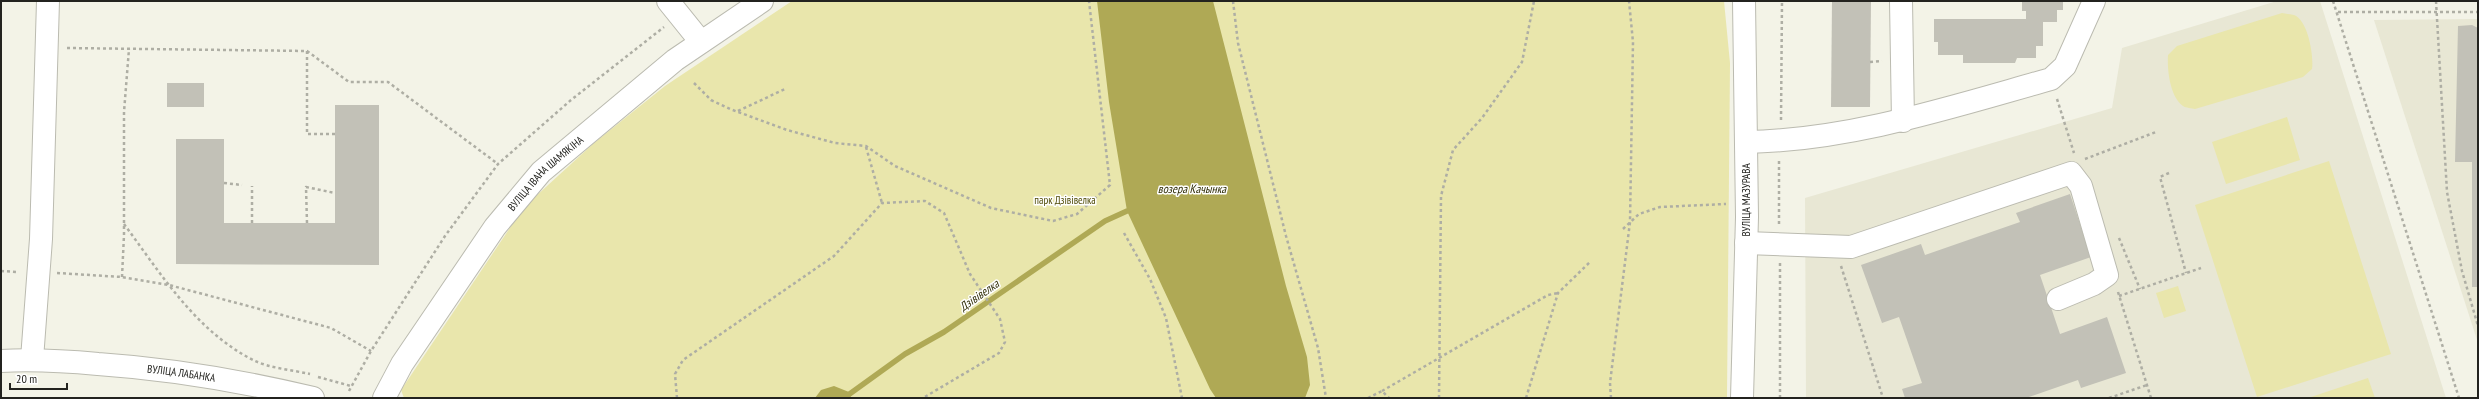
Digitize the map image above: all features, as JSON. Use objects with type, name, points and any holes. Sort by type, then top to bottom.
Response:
[{"type":"main road","points":[[32,359],[38,273],[48,1]]},
{"type":"main road","points":[[668,1],[701,42]]},
{"type":"main road","name":"ВУЛІЦА ІВАНА ШАМЯКІНА","points":[[384,398],[402,364],[495,227],[541,172],[634,93],[701,42],[762,1]]},
{"type":"main road","name":"ВУЛІЦА МАЗУРАВА","points":[[1742,398],[1746,243],[1744,1]]},
{"type":"main road","points":[[1901,1],[1903,121]]},
{"type":"main road","points":[[1746,142],[1780,142],[1903,121],[2051,79],[2065,66],[2094,1]]},
{"type":"main road","points":[[1746,243],[1851,247],[2070,173],[2081,186],[2107,275],[2094,284],[2058,299]]},
{"type":"main road","name":"ВУЛІЦА ЛАБАНКА","points":[[1,361],[32,359],[157,368],[262,386],[313,398]]},
{"type":"path","points":[[694,82],[711,100],[738,112],[787,130],[835,143],[866,146],[895,166],[991,208],[1053,221],[1077,214],[1110,185],[1089,1]]},
{"type":"path","points":[[1233,1],[1238,42],[1286,236],[1313,327],[1326,398]]},
{"type":"path","points":[[1439,398],[1441,196],[1453,150],[1482,118],[1522,62],[1534,1]]},
{"type":"path","points":[[1611,398],[1610,383],[1630,222],[1633,42],[1628,1]]},
{"type":"path","points":[[1780,398],[1780,244],[1778,203],[1782,1]]},
{"type":"path","points":[[2333,1],[2338,12],[2459,398]]},
{"type":"path","points":[[2436,1],[2447,192],[2462,271],[2478,326]]},
{"type":"path","points":[[2338,12],[2478,12]]},
{"type":"path","points":[[46,47],[307,51],[349,82],[388,82],[498,164]]},
{"type":"path","points":[[122,276],[124,224],[124,112],[130,48]]},
{"type":"path","points":[[307,51],[307,134],[336,134]]},
{"type":"path","points":[[738,112],[785,88]]},
{"type":"path","points":[[2082,160],[2156,132]]},
{"type":"path","points":[[866,146],[882,202]]},
{"type":"path","points":[[2169,173],[2160,177],[2186,273]]},
{"type":"path","points":[[224,183],[242,186]]},
{"type":"path","points":[[252,186],[252,223]]},
{"type":"path","points":[[307,223],[306,187],[335,193]]},
{"type":"path","points":[[677,398],[675,374],[683,360],[834,256],[882,202],[925,201],[944,213],[970,274],[1000,319],[1005,342],[999,353],[923,398]]},
{"type":"path","points":[[1623,229],[1639,214],[1660,207],[1746,203]]},
{"type":"path","points":[[124,224],[169,285],[200,320],[231,345],[254,360],[351,386]]},
{"type":"path","points":[[1124,233],[1150,279],[1166,318],[1182,398]]},
{"type":"path","points":[[1526,398],[1558,293],[1591,261]]},
{"type":"path","points":[[1840,261],[1883,398]]},
{"type":"path","points":[[2119,296],[2201,268]]},
{"type":"path","points":[[1,271],[122,276],[169,285],[331,328],[371,351]]},
{"type":"path","points":[[1368,398],[1548,295],[1558,293]]},
{"type":"path","points":[[2109,398],[2147,386]]},
{"type":"path","points":[[1382,391],[1388,398]]},
{"type":"shaded area","points":[[2277,1],[2320,1],[2446,398],[1806,398],[1805,198],[2112,108],[2122,48]]},
{"type":"shaded area","points":[[2478,19],[2478,343],[2374,20]]},
{"type":"green space","name":"парк Дзівівелка","points":[[792,1],[1724,1],[1730,63],[1727,398],[404,398],[401,390],[524,207],[594,143],[665,86]]},
{"type":"green space","points":[[2282,13],[2294,15],[2299,18],[2309,39],[2312,56],[2312,69],[2303,77],[2195,109],[2184,107],[2179,102],[2170,83],[2168,61],[2168,55],[2177,46]]},
{"type":"green space","points":[[2287,117],[2300,160],[2226,184],[2212,142]]},
{"type":"green space","points":[[2329,161],[2391,354],[2257,397],[2195,205]]},
{"type":"green space","points":[[2178,286],[2186,311],[2164,318],[2156,293]]},
{"type":"green space","points":[[2368,378],[2375,398],[2308,398]]},
{"type":"water","name":"возера Качынка","points":[[1097,1],[1213,1],[1286,286],[1307,357],[1310,385],[1305,398],[1216,398],[1210,389],[1127,211],[1109,102]]},
{"type":"water","points":[[834,386],[849,392],[851,398],[815,398],[821,390]]},
{"type":"building","points":[[1832,1],[1871,1],[1870,107],[1831,107]]},
{"type":"building","points":[[2022,1],[2063,1],[2063,10],[2057,10],[2057,22],[2043,22],[2043,46],[2036,46],[2036,58],[2017,58],[2015,63],[1963,63],[1963,55],[1938,55],[1938,42],[1934,42],[1934,19],[2026,19],[2026,11],[2022,11]]},
{"type":"building","points":[[2472,25],[2478,28],[2478,287],[2472,287],[2472,162],[2455,162],[2458,26]]},
{"type":"building","points":[[167,83],[204,83],[204,107],[167,107]]},
{"type":"building","points":[[335,105],[379,105],[379,265],[176,264],[176,139],[224,139],[224,223],[335,223]]},
{"type":"building","points":[[2070,194],[2091,257],[2040,275],[2060,334],[2107,317],[2126,373],[2081,388],[2078,380],[2026,398],[1905,398],[1902,389],[1922,383],[1899,317],[1882,323],[1861,265],[1921,244],[1925,255],[2020,222],[2016,213]]},
{"type":"waterway","name":"Дзівівелка","points":[[844,398],[905,354],[944,332],[1105,221],[1127,211]]}]
